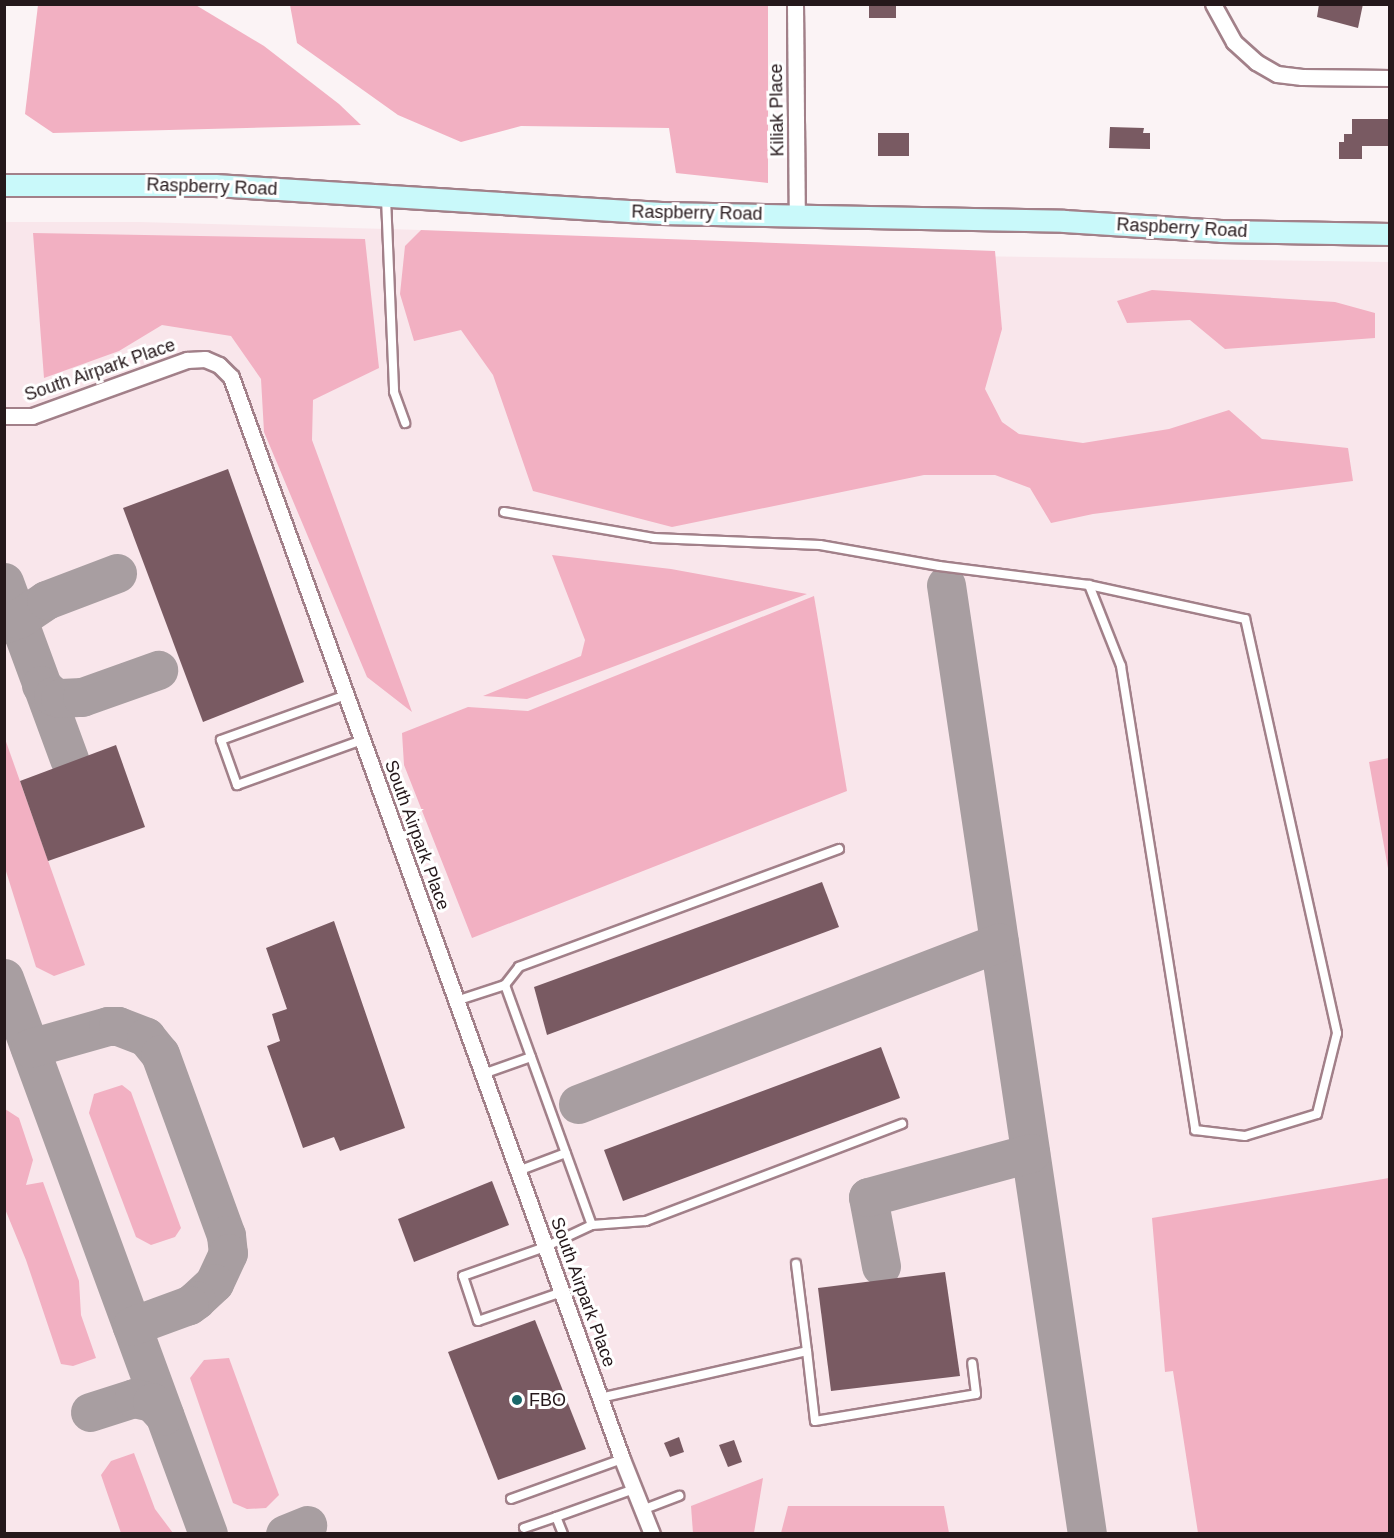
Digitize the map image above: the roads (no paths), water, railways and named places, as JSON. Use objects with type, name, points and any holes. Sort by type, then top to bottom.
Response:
[{"type":"street","name":"Kiliak Place","points":[[795,4],[797,215]]},
{"type":"street","points":[[1213,4],[1234,42],[1256,62],[1276,74],[1302,77],[1389,78]]},
{"type":"street","name":"Raspberry Road","points":[[4,185],[215,185],[661,213],[1064,221],[1221,231],[1389,234]]},
{"type":"street","name":"South Airpark Place","points":[[4,416],[32,416],[187,360],[205,359],[219,365],[231,377],[650,1533]]},
{"type":"lane","points":[[386,196],[394,392],[405,423]]},
{"type":"lane","points":[[504,512],[654,538],[820,545],[939,566],[1089,585],[1245,619],[1337,1033],[1317,1114],[1245,1136],[1195,1130],[1122,666],[1089,585]]},
{"type":"lane","points":[[346,695],[221,740],[237,785],[362,740]]},
{"type":"lane","points":[[456,1001],[504,985],[519,967],[839,849]]},
{"type":"lane","points":[[504,985],[592,1225]]},
{"type":"lane","points":[[483,1074],[531,1057]]},
{"type":"lane","points":[[562,1292],[478,1321],[463,1276],[545,1247],[592,1225],[646,1221],[902,1124]]},
{"type":"lane","points":[[518,1171],[566,1153]]},
{"type":"lane","points":[[796,1264],[815,1420],[976,1394],[972,1363]]},
{"type":"lane","points":[[600,1398],[807,1351]]},
{"type":"lane","points":[[511,1499],[622,1459]]},
{"type":"lane","points":[[524,1528],[634,1489]]},
{"type":"lane","points":[[642,1510],[679,1496]]},
{"type":"lane","points":[[556,1517],[563,1533]]},
{"type":"place","name":"FBO","points":[[517,1400]]}]
